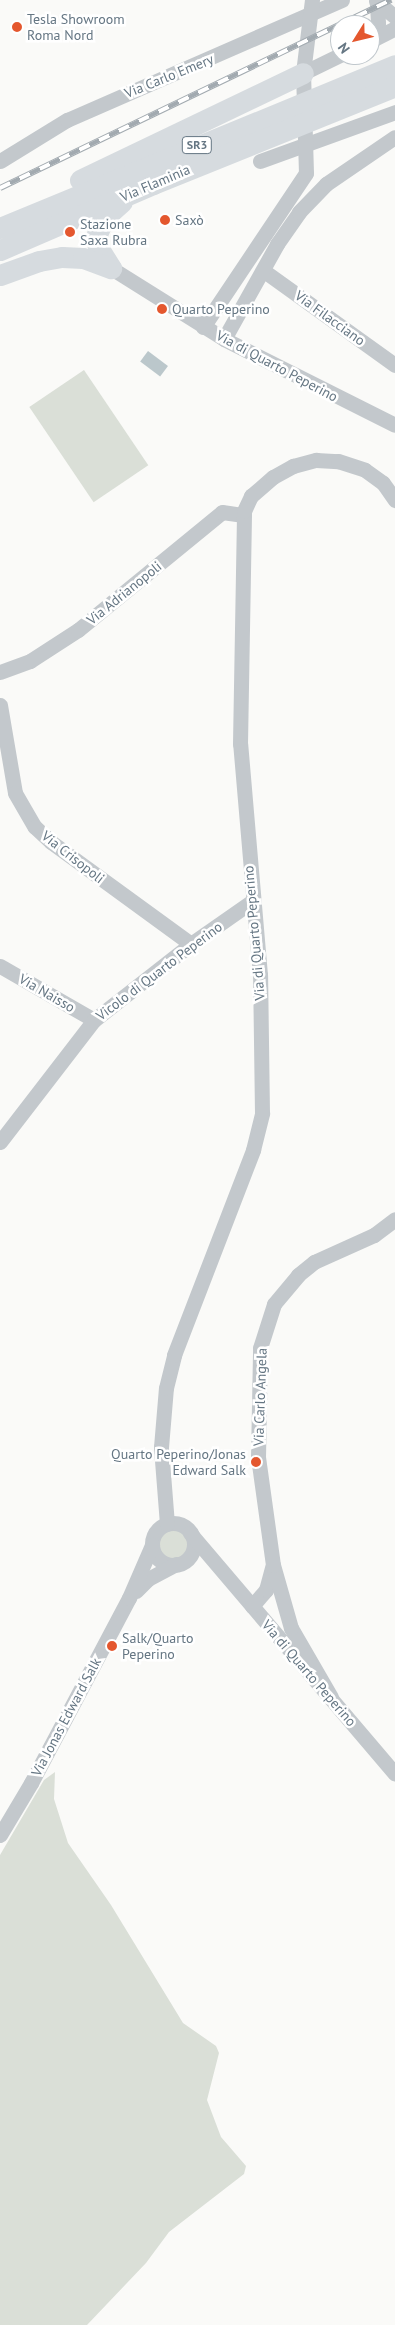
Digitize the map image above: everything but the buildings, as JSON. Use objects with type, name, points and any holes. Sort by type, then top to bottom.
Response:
[{"type":"highway","name":"Via Flaminia","points":[[0,228],[395,65]]},
{"type":"highway","points":[[0,228],[78,181],[303,73]]},
{"type":"highway","name":"Via Flaminia","points":[[0,250],[138,190],[395,86]]},
{"type":"highway","points":[[111,268],[98,247],[97,231],[111,211],[138,190]]},
{"type":"highway","points":[[0,276],[39,261],[62,257],[83,258],[111,268]]},
{"type":"street","points":[[203,327],[297,190],[306,173],[308,161],[303,73],[312,0]]},
{"type":"street","name":"Via Carlo Emery","points":[[0,161],[50,130],[127,93],[342,0]]},
{"type":"street","points":[[376,2],[395,17]]},
{"type":"street","points":[[376,2],[377,15]]},
{"type":"street","points":[[380,36],[395,28]]},
{"type":"street","points":[[303,73],[330,60]]},
{"type":"street","points":[[260,161],[395,112]]},
{"type":"street","points":[[224,339],[285,231],[317,193],[395,137]]},
{"type":"street","name":"Via di Quarto Peperino","points":[[111,268],[224,339],[395,424]]},
{"type":"street","name":"Via Filacciano","points":[[264,271],[395,365]]},
{"type":"street","name":"Via di Quarto Peperino","points":[[167,1524],[162,1428],[174,1355],[253,1150],[262,1113],[260,975],[251,902],[240,744],[244,515],[251,496],[273,477],[293,466],[316,460],[338,462],[365,470],[383,483],[395,500]]},
{"type":"street","name":"Via Adrianopoli","points":[[0,672],[30,661],[78,630],[222,512],[244,515]]},
{"type":"street","name":"Via Crisopoli","points":[[0,705],[16,794],[35,827],[51,842],[191,944]]},
{"type":"street","name":"Vicolo di Quarto Peperino","points":[[0,1142],[94,1020],[191,944],[251,902]]},
{"type":"street","name":"Via Naisso","points":[[0,966],[94,1020]]},
{"type":"street","name":"Via Carlo Angela","points":[[252,1606],[266,1590],[272,1565],[258,1457],[263,1331],[274,1304],[298,1274],[314,1262],[374,1235],[395,1219]]},
{"type":"street","points":[[167,1524],[179,1524],[190,1533],[193,1548],[180,1563],[160,1560],[152,1545],[156,1532],[167,1524]]},
{"type":"street","name":"Via di Quarto Peperino","points":[[190,1533],[395,1774]]},
{"type":"street","name":"Via Jonas Edward Salk","points":[[0,1834],[31,1783],[129,1598],[152,1545]]},
{"type":"street","name":"Via di Quarto Peperino","points":[[180,1563],[199,1561],[222,1572]]},
{"type":"street","name":"Via Jonas Edward Salk","points":[[129,1598],[148,1579],[180,1563]]},
{"type":"street","points":[[272,1565],[291,1628],[331,1698]]},
{"type":"street","points":[[266,1624],[280,1596]]},
{"type":"shaded area","points":[[148,351],[168,366],[160,376],[140,361]]},
{"type":"shaded area","points":[[84,370],[148,465],[94,502],[29,407]]},
{"type":"shaded area","points":[[173,1529],[179,1530],[187,1538],[187,1550],[179,1558],[173,1559],[167,1558],[159,1550],[158,1544],[159,1538],[167,1530]]},
{"type":"shaded area","points":[[55,1772],[54,1799],[68,1843],[111,1905],[183,2023],[216,2046],[219,2053],[207,2100],[221,2137],[246,2166],[244,2174],[169,2232],[146,2263],[87,2325],[0,2325],[0,1855],[44,1780]]},
{"type":"railway","points":[[0,188],[391,0]]},
{"type":"place","name":"Tesla Showroom Roma Nord","points":[[17,27]]},
{"type":"place","name":"Saxò","points":[[165,220]]},
{"type":"place","name":"Stazione Saxa Rubra","points":[[70,232]]},
{"type":"place","name":"Quarto Peperino","points":[[162,309]]},
{"type":"place","name":"Quarto Peperino/Jonas Edward Salk","points":[[256,1462]]},
{"type":"place","name":"Salk/Quarto Peperino","points":[[112,1646]]}]
